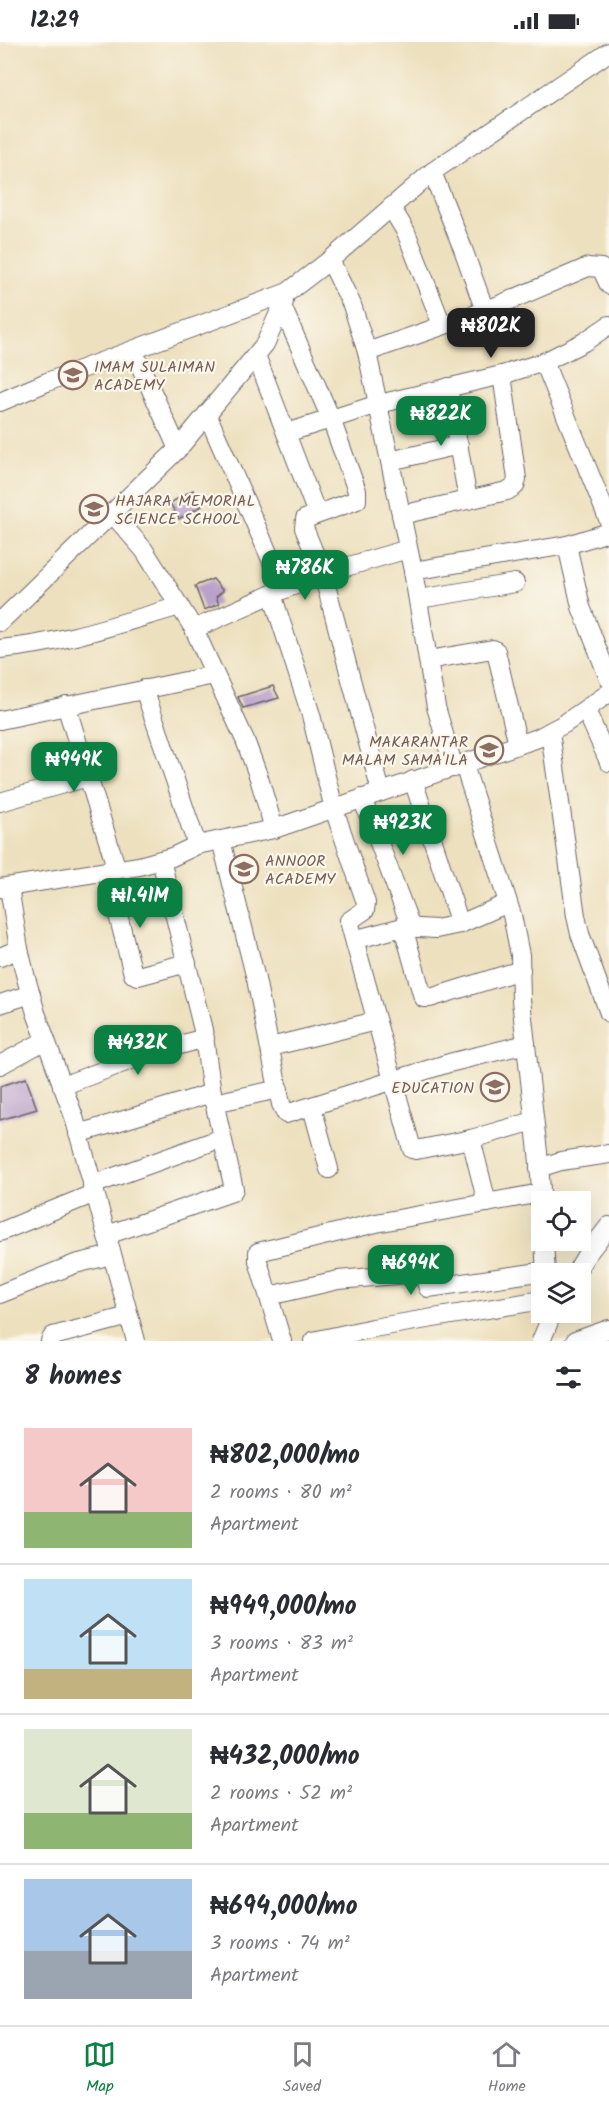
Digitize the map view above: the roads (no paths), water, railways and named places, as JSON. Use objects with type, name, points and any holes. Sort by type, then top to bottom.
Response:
[{"type":"street","points":[[0,402],[133,350],[285,299],[432,172],[609,52]]},
{"type":"street","points":[[432,172],[485,310]]},
{"type":"street","points":[[392,207],[406,232],[441,325]]},
{"type":"street","points":[[330,261],[352,305],[367,352],[419,599],[436,707],[508,903],[520,956],[541,1191]]},
{"type":"street","points":[[367,352],[485,310],[588,267],[601,268],[609,285]]},
{"type":"street","points":[[0,622],[178,449],[265,344],[285,299]]},
{"type":"street","points":[[285,299],[357,491],[357,500],[305,519],[304,528],[323,574],[381,792]]},
{"type":"street","points":[[286,433],[379,404],[502,375],[544,362],[585,342],[609,325]]},
{"type":"street","points":[[133,350],[178,449]]},
{"type":"street","points":[[256,355],[317,514]]},
{"type":"street","points":[[544,362],[609,521]]},
{"type":"street","points":[[401,515],[507,491],[515,486],[517,479],[502,375]]},
{"type":"street","points":[[448,387],[468,500]]},
{"type":"street","points":[[207,414],[278,592],[334,809],[366,903],[364,910],[349,921],[413,1150],[471,1139],[534,1121]]},
{"type":"street","points":[[390,461],[459,445]]},
{"type":"street","points":[[112,513],[144,550],[194,629],[245,740],[274,830]]},
{"type":"street","points":[[413,571],[567,545],[609,532]]},
{"type":"street","points":[[567,545],[581,607],[609,679]]},
{"type":"street","points":[[194,629],[323,574],[356,562],[408,549]]},
{"type":"street","points":[[419,599],[515,583]]},
{"type":"street","points":[[0,649],[17,648],[95,631],[180,606]]},
{"type":"street","points":[[428,660],[493,649],[496,651],[518,745]]},
{"type":"street","points":[[1,718],[214,675]]},
{"type":"street","points":[[144,689],[197,845]]},
{"type":"street","points":[[136,1341],[78,1134],[31,994],[5,888],[112,871],[161,860],[197,845],[274,830],[550,732],[609,693]]},
{"type":"street","points":[[66,705],[88,777],[112,871],[133,974],[138,976],[187,963]]},
{"type":"street","points":[[586,710],[609,762]]},
{"type":"street","points":[[550,732],[576,916],[580,934],[609,1013]]},
{"type":"street","points":[[0,802],[88,777]]},
{"type":"street","points":[[413,780],[460,924]]},
{"type":"street","points":[[362,798],[407,927],[424,998],[521,970]]},
{"type":"street","points":[[221,840],[256,979],[286,1114],[449,1063],[526,1044]]},
{"type":"street","points":[[106,1235],[232,1192],[234,1184],[213,1098],[205,1038],[161,860]]},
{"type":"street","points":[[355,943],[361,938],[407,927],[436,929],[460,924],[508,903]]},
{"type":"street","points":[[0,957],[19,949]]},
{"type":"street","points":[[0,1004],[31,994]]},
{"type":"street","points":[[270,1047],[376,1021]]},
{"type":"street","points":[[62,1086],[147,1054],[205,1038]]},
{"type":"street","points":[[0,1065],[46,1040]]},
{"type":"street","points":[[78,1134],[213,1098],[279,1089]]},
{"type":"street","points":[[312,1107],[329,1169]]},
{"type":"street","points":[[0,1232],[94,1189],[222,1138]]},
{"type":"street","points":[[471,1139],[487,1203]]},
{"type":"street","points":[[540,1168],[561,1161],[609,1154]]},
{"type":"street","points":[[282,1341],[258,1261],[258,1252],[376,1223],[487,1203],[531,1198]]},
{"type":"street","points":[[581,1263],[609,1226]]},
{"type":"street","points":[[0,1294],[75,1264],[112,1255]]},
{"type":"street","points":[[269,1296],[354,1278],[420,1273],[424,1275],[428,1288],[531,1274]]},
{"type":"street","points":[[313,1341],[373,1328],[531,1302]]},
{"type":"street","points":[[50,1341],[53,1336],[129,1316]]},
{"type":"street","points":[[541,1341],[548,1323]]},
{"type":"street","points":[[575,1341],[609,1329]]},
{"type":"place","name":"IMAM SULAIMAN ACADEMY","points":[[73,375]]},
{"type":"place","name":"HAJARA MEMORIAL SCIENCE SCHOOL","points":[[94,509]]},
{"type":"place","name":"MAKARANTAR MALAM SAMA'ILA","points":[[489,750]]},
{"type":"place","name":"ANNOOR ACADEMY","points":[[244,869]]},
{"type":"place","name":"EDUCATION","points":[[495,1087]]}]
